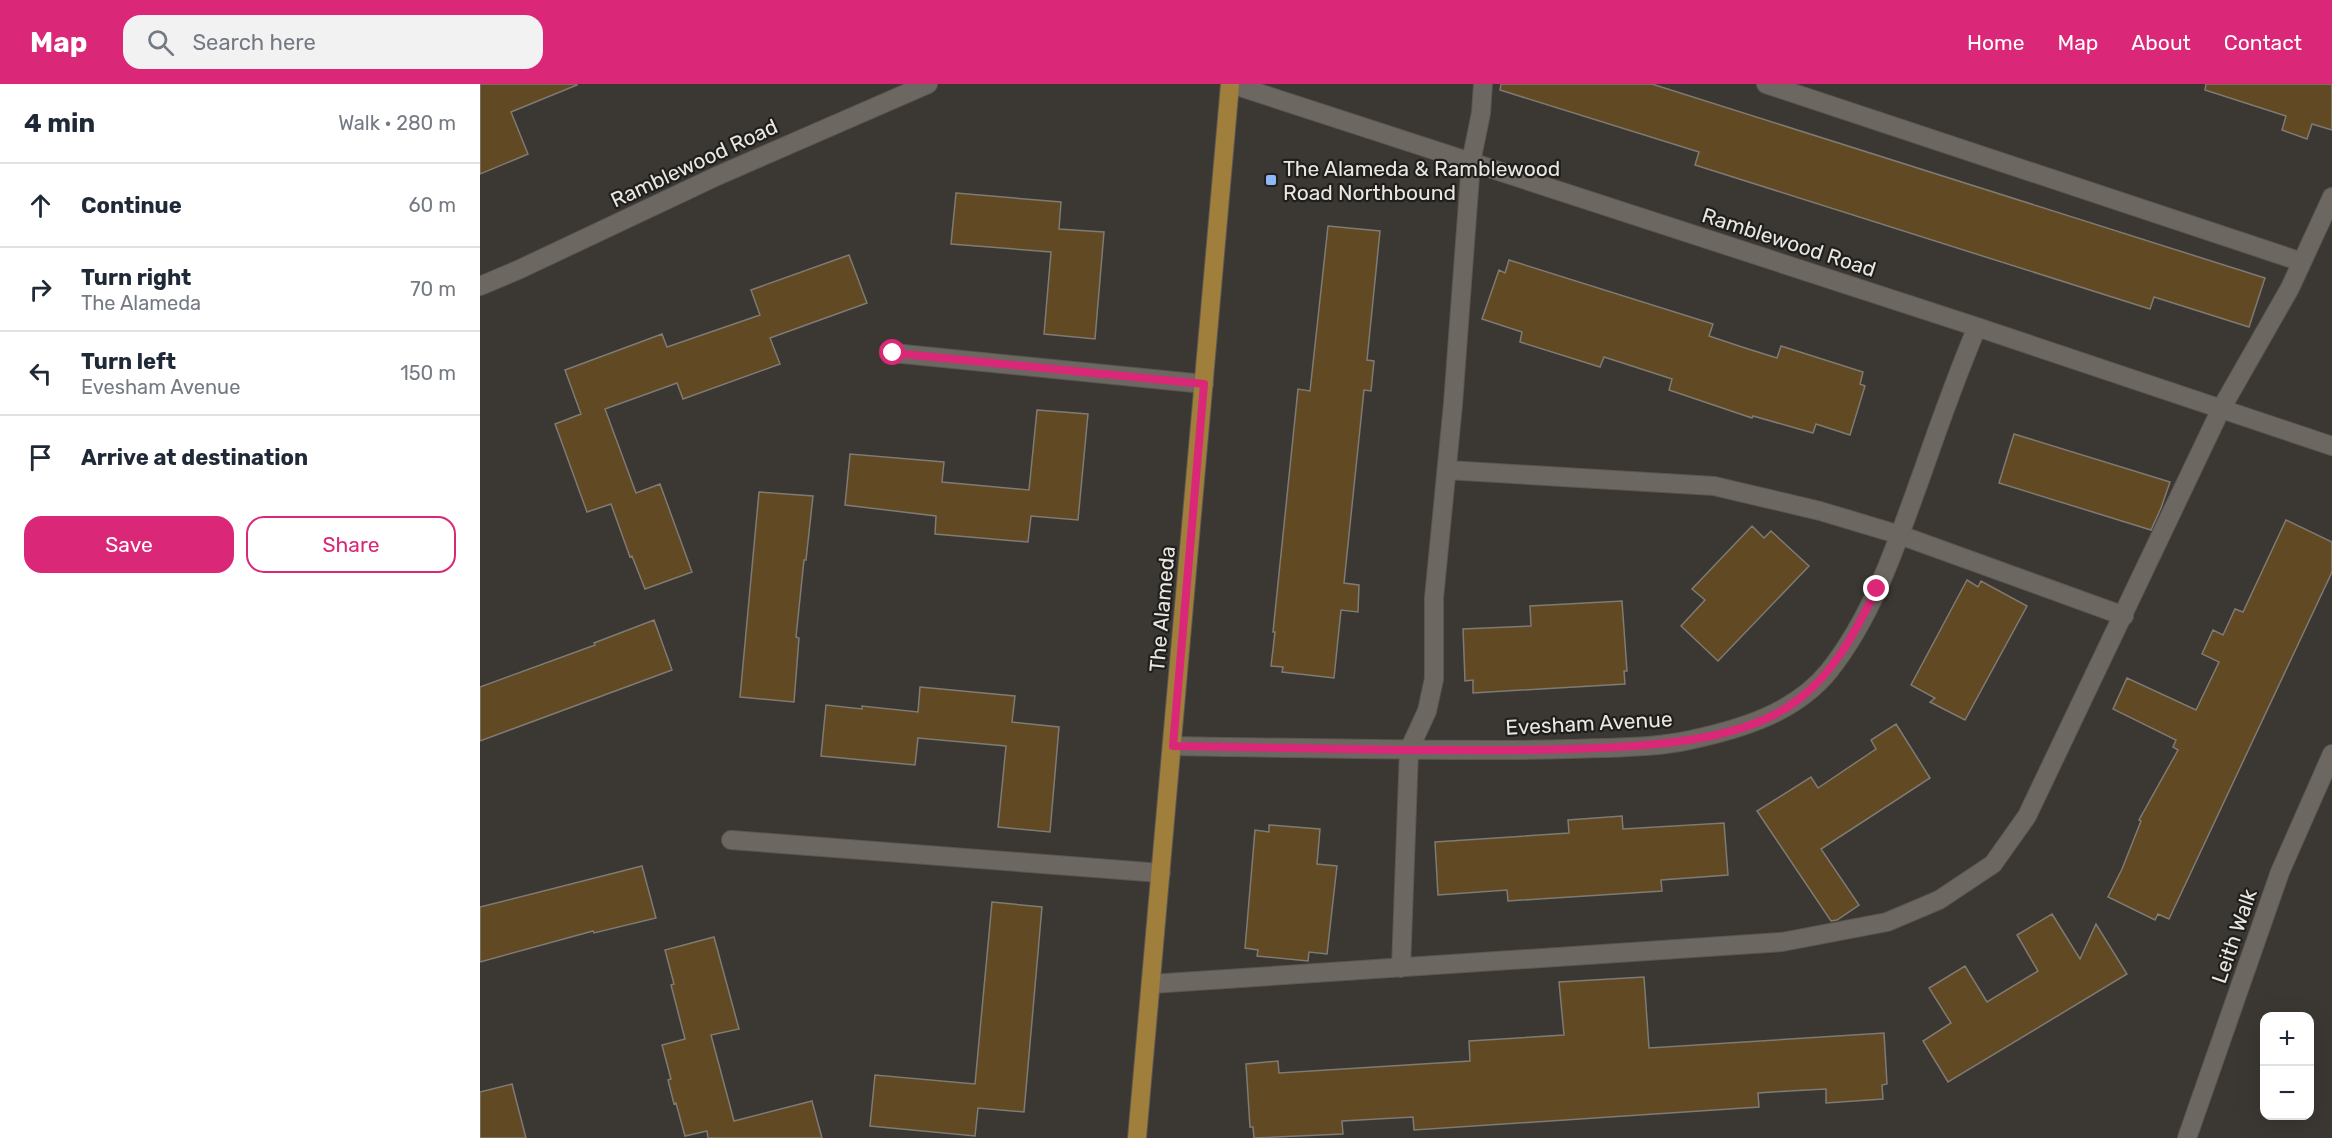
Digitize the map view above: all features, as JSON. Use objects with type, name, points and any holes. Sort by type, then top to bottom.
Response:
[{"type":"main road","name":"The Alameda","points":[[1137,1138],[1231,84]]},
{"type":"street","name":"Ramblewood Road","points":[[480,286],[717,176],[928,84]]},
{"type":"street","name":"Ramblewood Road","points":[[1231,84],[1977,327],[2332,446]]},
{"type":"street","points":[[1401,968],[1409,750],[1427,711],[1434,679],[1434,598],[1447,470],[1471,162],[1481,113],[1483,84]]},
{"type":"street","points":[[1766,84],[2302,262]]},
{"type":"street","points":[[1151,984],[1782,942],[1887,922],[1939,900],[1993,864],[2027,816],[2221,409],[2290,288],[2332,197]]},
{"type":"street","name":"Evesham Avenue","points":[[1173,746],[1539,750],[1645,746],[1688,741],[1767,718],[1799,700],[1827,672],[1850,641],[1877,589],[1900,535],[1949,394],[1977,327]]},
{"type":"street","points":[[893,353],[1204,384]]},
{"type":"street","points":[[1447,470],[1714,486],[1820,511],[1900,535],[2124,616]]},
{"type":"street","name":"Leith Walk","points":[[2187,1138],[2280,872],[2332,754]]},
{"type":"street","points":[[731,840],[1161,873]]},
{"type":"building","points":[[480,84],[577,85],[511,112],[528,154],[480,174]]},
{"type":"building","points":[[1501,84],[1652,84],[2265,278],[2249,327],[2154,297],[2150,309],[1695,165],[1699,152],[1500,90]]},
{"type":"building","points":[[2206,84],[2332,84],[2332,130],[2312,124],[2307,139],[2282,130],[2286,116],[2205,90]]},
{"type":"building","points":[[956,193],[1061,202],[1059,229],[1104,232],[1095,339],[1044,334],[1051,252],[951,244]]},
{"type":"building","points":[[1328,226],[1380,231],[1367,360],[1374,361],[1371,391],[1364,390],[1344,583],[1359,585],[1358,612],[1341,610],[1334,678],[1282,672],[1283,667],[1271,666],[1298,389],[1310,391]]},
{"type":"building","points":[[849,255],[867,303],[770,338],[780,364],[683,399],[677,383],[605,409],[636,493],[660,484],[692,572],[645,589],[632,556],[630,557],[611,504],[587,512],[555,424],[581,414],[565,370],[662,334],[667,347],[760,315],[751,290]]},
{"type":"building","points":[[1509,260],[1713,324],[1709,336],[1742,347],[1777,358],[1781,346],[1863,372],[1860,384],[1865,386],[1850,435],[1816,424],[1813,433],[1753,416],[1752,418],[1669,390],[1672,379],[1666,377],[1604,357],[1600,367],[1520,342],[1522,332],[1482,319],[1499,270],[1505,273]]},
{"type":"building","points":[[1037,410],[1088,414],[1078,520],[1031,516],[1028,542],[935,534],[936,516],[845,505],[850,454],[944,462],[942,482],[1029,490]]},
{"type":"building","points":[[2014,434],[2170,482],[2151,530],[1999,483]]},
{"type":"building","points":[[759,492],[813,496],[796,637],[799,638],[794,702],[740,697]]},
{"type":"building","points":[[2286,520],[2332,542],[2332,572],[2169,919],[2158,914],[2155,920],[2108,897],[2122,869],[2141,821],[2139,820],[2178,750],[2173,747],[2176,740],[2113,709],[2127,678],[2196,710],[2219,662],[2202,654],[2213,630],[2223,635],[2235,609],[2243,612]]},
{"type":"building","points":[[1752,526],[1764,538],[1771,531],[1809,566],[1718,661],[1681,626],[1705,600],[1692,589]]},
{"type":"building","points":[[1967,580],[1978,587],[1981,581],[2027,606],[1965,720],[1930,702],[1935,698],[1911,685]]},
{"type":"building","points":[[1622,601],[1627,671],[1624,671],[1625,684],[1473,693],[1473,680],[1465,681],[1463,629],[1531,626],[1530,606]]},
{"type":"building","points":[[654,620],[672,670],[480,741],[480,687],[595,645],[594,643]]},
{"type":"building","points":[[920,687],[1015,696],[1012,722],[1059,727],[1050,832],[998,827],[1006,746],[918,738],[915,765],[821,756],[826,705],[918,712]]},
{"type":"building","points":[[1896,724],[1930,778],[1821,849],[1859,905],[1837,920],[1831,921],[1757,811],[1811,777],[1818,788],[1876,749],[1871,740]]},
{"type":"building","points":[[1622,816],[1623,829],[1724,823],[1728,875],[1661,880],[1662,891],[1508,901],[1507,890],[1438,895],[1435,842],[1569,833],[1568,820]]},
{"type":"building","points":[[1269,825],[1320,829],[1317,864],[1337,866],[1327,954],[1309,952],[1308,961],[1257,956],[1258,950],[1245,948],[1255,830],[1269,832]]},
{"type":"building","points":[[642,866],[656,918],[594,933],[593,931],[480,962],[480,907]]},
{"type":"building","points":[[992,902],[1042,907],[1024,1112],[978,1108],[975,1136],[870,1126],[875,1075],[975,1084]]},
{"type":"building","points":[[2052,914],[2080,959],[2096,924],[2127,974],[1948,1082],[1923,1041],[1951,1023],[1929,988],[1965,966],[1987,1002],[2038,971],[2017,935]]},
{"type":"building","points":[[714,937],[739,1029],[711,1035],[734,1121],[812,1101],[822,1138],[708,1138],[707,1131],[685,1136],[676,1103],[674,1104],[668,1080],[671,1079],[662,1045],[685,1039],[671,985],[674,984],[665,950]]},
{"type":"building","points":[[1644,977],[1649,1048],[1884,1033],[1887,1084],[1882,1085],[1883,1099],[1826,1103],[1826,1089],[1789,1091],[1758,1093],[1759,1107],[1414,1130],[1413,1117],[1342,1121],[1343,1134],[1254,1138],[1253,1127],[1250,1127],[1246,1064],[1278,1061],[1279,1073],[1470,1061],[1469,1041],[1564,1035],[1559,982]]},
{"type":"building","points":[[512,1084],[526,1138],[480,1138],[480,1092]]},
{"type":"place","name":"The Alameda & Ramblewood Road Northbound","points":[[1271,180]]},
{"type":"route","points":[[893,353],[1204,384],[1173,746],[1539,750],[1645,746],[1688,741],[1767,718],[1799,700],[1827,672],[1850,641],[1877,589]]}]
